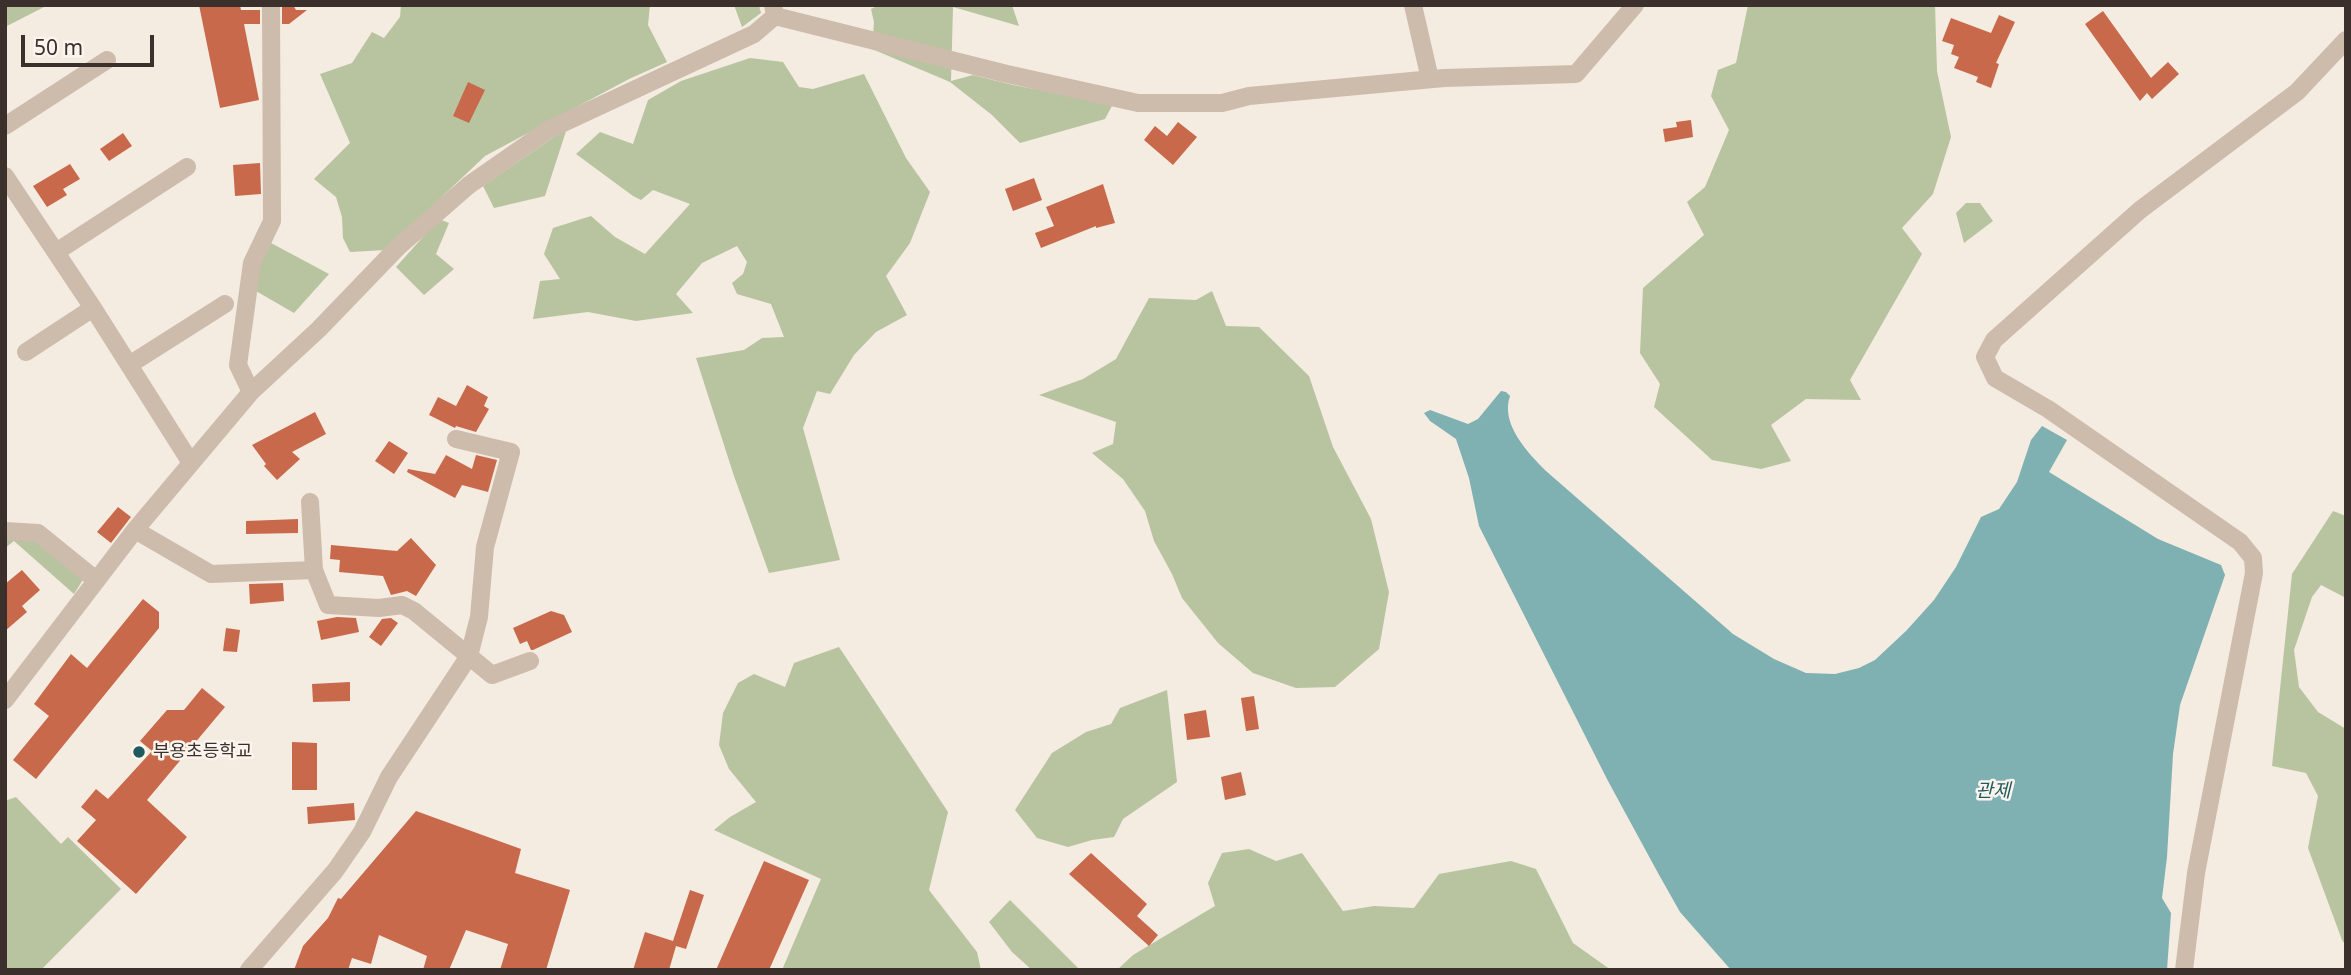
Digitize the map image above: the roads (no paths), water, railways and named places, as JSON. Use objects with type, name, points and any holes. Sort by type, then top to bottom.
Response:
[{"type":"street","points":[[251,392],[238,365],[252,263],[272,221],[271,5]]},
{"type":"street","points":[[1413,5],[1430,79]]},
{"type":"street","points":[[5,700],[135,530],[251,392],[319,329],[398,247],[468,185],[548,130],[754,34],[774,10],[1007,74],[1138,103],[1222,103],[1249,96],[1430,79],[1576,74],[1635,5]]},
{"type":"street","points":[[2184,970],[2196,873],[2254,573],[2253,558],[2240,542],[2195,510],[2048,408],[1995,378],[1984,357],[1994,340],[2140,210],[2297,92],[2346,40]]},
{"type":"street","points":[[5,126],[107,60]]},
{"type":"street","points":[[56,252],[187,167]]},
{"type":"street","points":[[8,187],[56,252],[191,463]]},
{"type":"street","points":[[129,365],[225,304]]},
{"type":"street","points":[[26,352],[93,308]]},
{"type":"street","points":[[249,970],[335,871],[362,832],[389,777],[469,656],[479,617],[485,547],[511,452],[456,439]]},
{"type":"street","points":[[310,502],[314,570],[328,605],[379,608],[402,605],[414,611],[492,676],[530,662]]},
{"type":"street","points":[[135,530],[211,574],[314,570]]},
{"type":"street","points":[[5,531],[38,533],[96,580]]},
{"type":"water","name":"관제","points":[[1501,391],[1510,396],[1508,407],[1512,427],[1531,456],[1546,471],[1733,634],[1774,659],[1806,673],[1835,674],[1859,668],[1875,660],[1906,631],[1934,600],[1956,567],[1981,517],[1999,509],[2017,482],[2031,440],[2042,426],[2067,440],[2049,472],[2158,539],[2221,565],[2225,575],[2180,705],[2173,754],[2162,898],[2171,913],[2167,970],[1731,970],[1680,912],[1658,873],[1608,781],[1479,526],[1469,478],[1456,439],[1430,421],[1424,413],[1430,410],[1468,424],[1478,419]]},
{"type":"place","name":"부용초등학교","points":[[139,752]]}]
